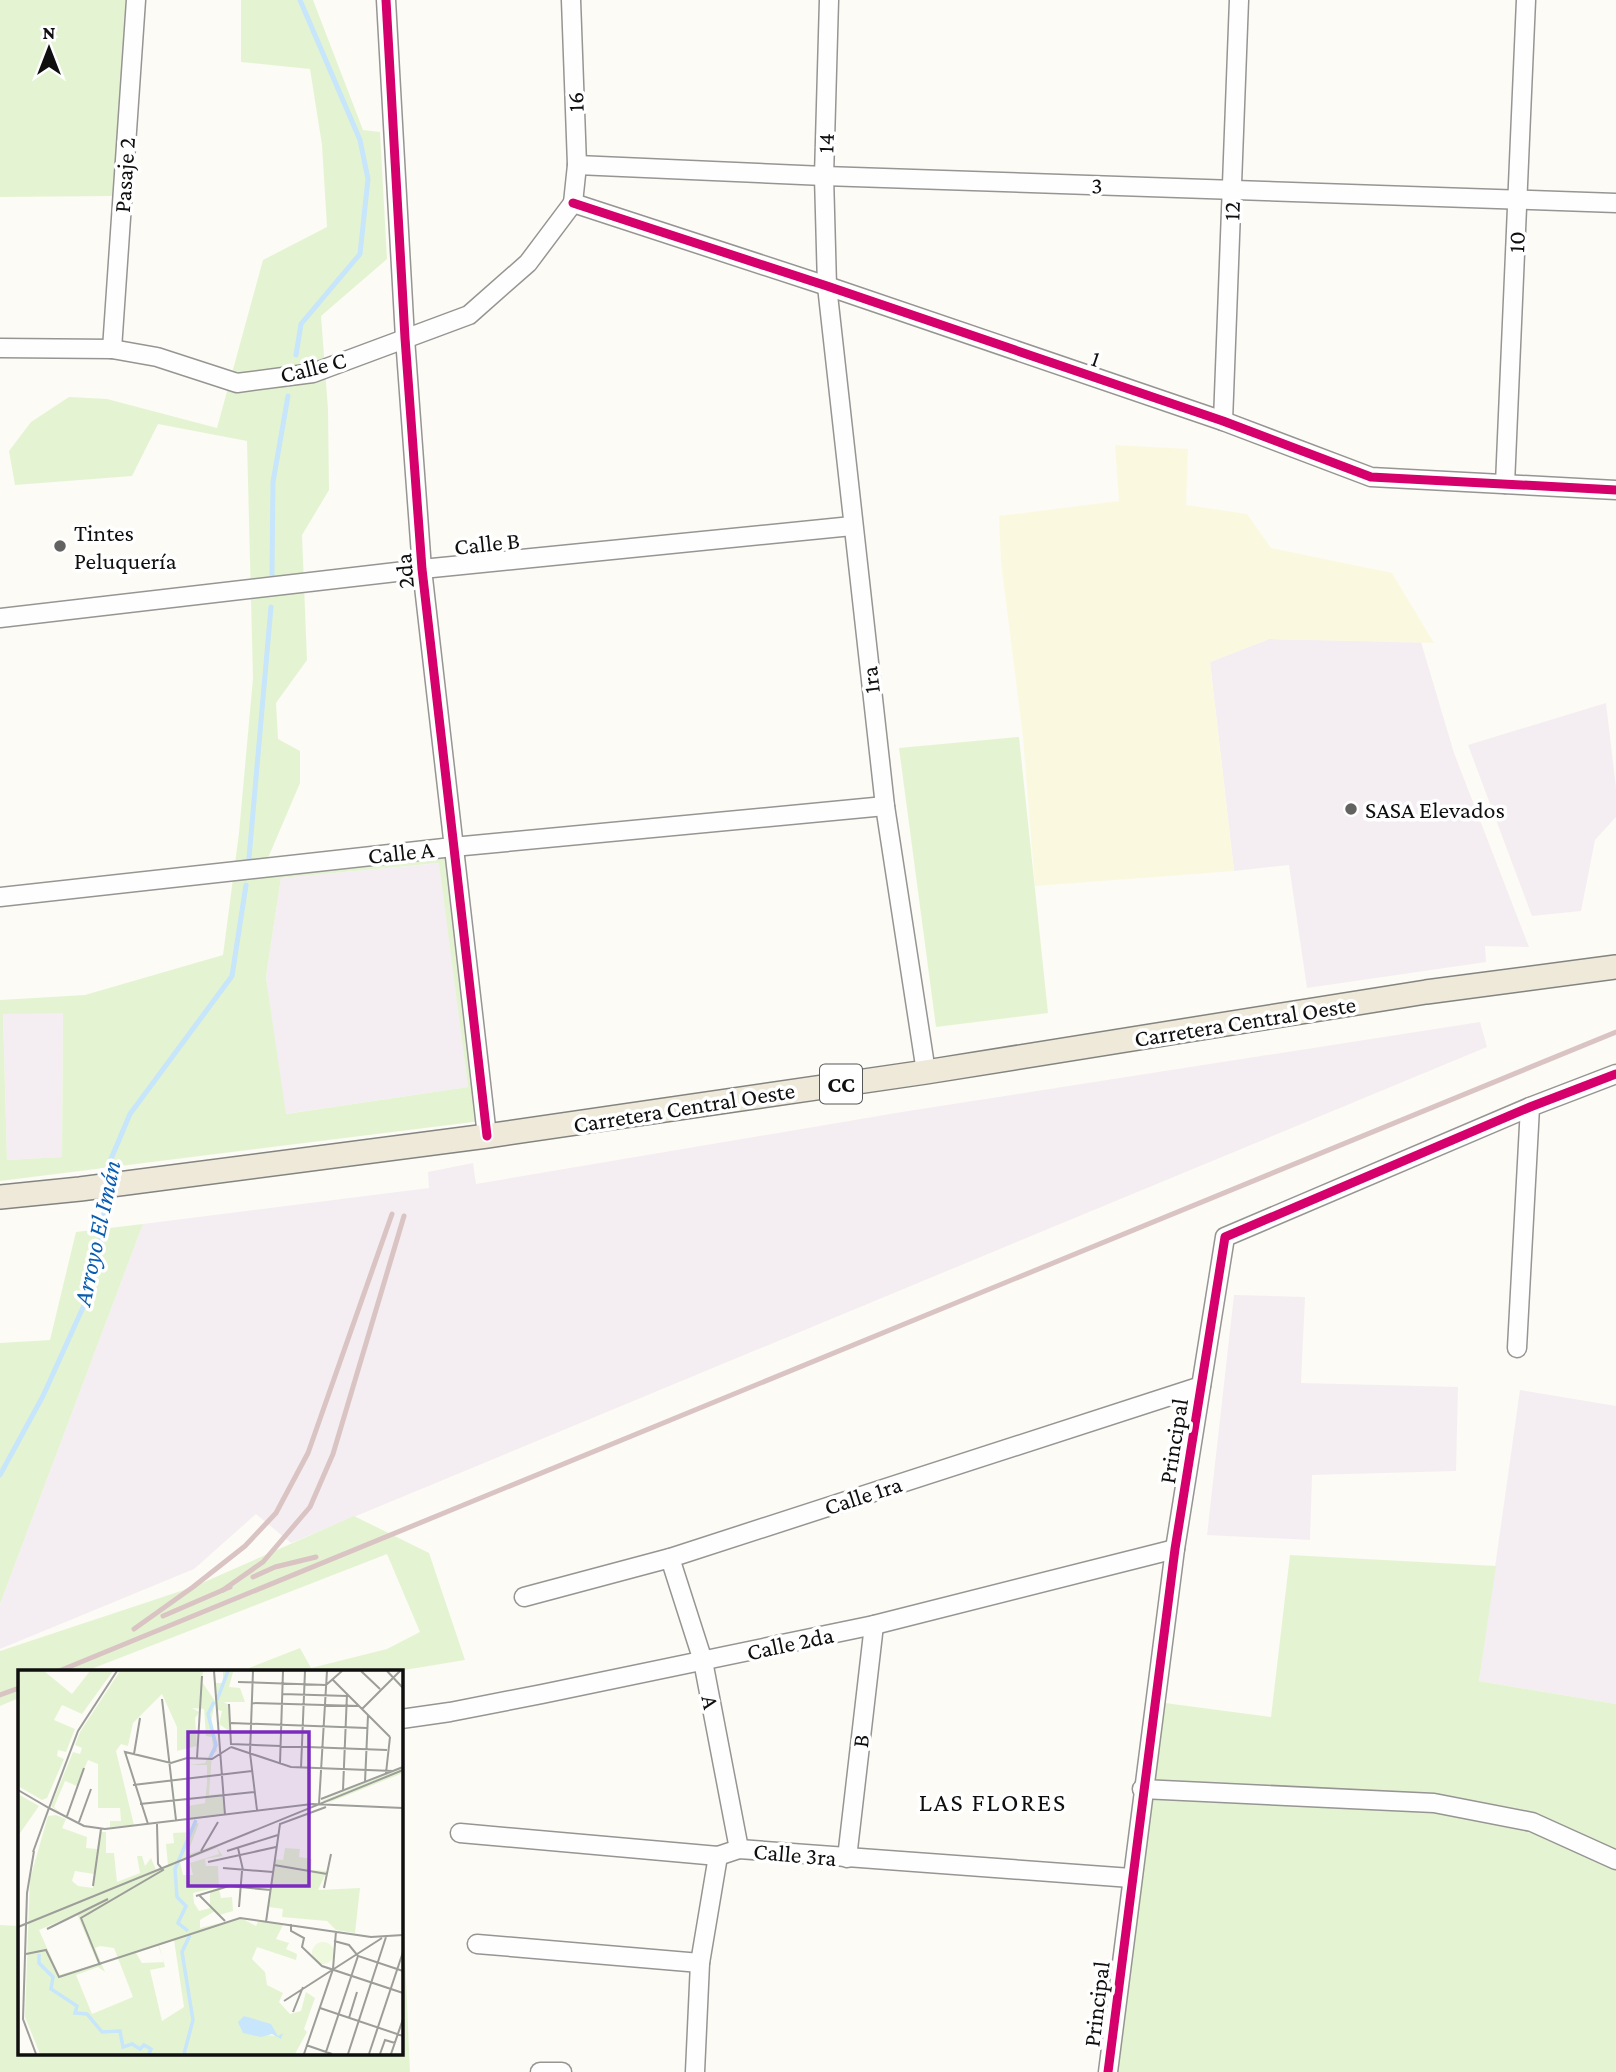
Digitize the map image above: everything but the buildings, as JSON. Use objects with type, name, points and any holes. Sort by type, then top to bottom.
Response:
[{"type":"main road","name":"Carretera Central Oeste","points":[[0,1197],[487,1136],[926,1072],[1426,992],[1616,967]]},
{"type":"street","name":"Pasaje 2","points":[[112,349],[136,0]]},
{"type":"street","name":"2da","points":[[386,0],[405,338],[422,569],[487,1136]]},
{"type":"street","name":"16","points":[[571,0],[577,165],[573,203]]},
{"type":"street","name":"14","points":[[827,286],[824,176],[829,0]]},
{"type":"street","name":"12","points":[[1223,421],[1239,0]]},
{"type":"street","name":"10","points":[[1505,484],[1526,0]]},
{"type":"street","name":"3","points":[[577,165],[1616,203]]},
{"type":"street","name":"Calle C","points":[[0,348],[112,349],[157,357],[237,383],[313,373],[469,314],[528,263],[573,203]]},
{"type":"street","name":"1","points":[[573,203],[1223,421],[1371,477],[1616,490]]},
{"type":"street","name":"1ra","points":[[827,286],[885,806],[926,1072]]},
{"type":"street","name":"Calle B","points":[[0,618],[422,569],[852,526]]},
{"type":"street","name":"Calle A","points":[[0,897],[453,847],[885,806]]},
{"type":"street","name":"Principal","points":[[1108,2072],[1142,1789],[1175,1549],[1225,1237],[1530,1107],[1616,1074]]},
{"type":"street","points":[[1517,1348],[1530,1107]]},
{"type":"street","name":"Calle 1ra","points":[[524,1597],[670,1558],[1201,1386]]},
{"type":"street","name":"Calle 2da","points":[[402,1719],[450,1713],[874,1625],[1175,1549]]},
{"type":"street","name":"A","points":[[670,1558],[703,1661],[738,1849]]},
{"type":"street","name":"B","points":[[847,1858],[874,1625]]},
{"type":"street","points":[[1142,1789],[1434,1803],[1532,1822],[1616,1860]]},
{"type":"street","name":"Calle 3ra","points":[[460,1833],[719,1856],[738,1849],[1131,1878]]},
{"type":"street","points":[[695,2072],[700,1963],[719,1856]]},
{"type":"street","points":[[477,1944],[700,1963]]},
{"type":"street","points":[[540,2072],[562,2072]]},
{"type":"shaded area","name":"SASA Elevados","points":[[1269,639],[1421,642],[1454,753],[1529,947],[1485,946],[1486,962],[1307,988],[1289,865],[1234,871],[1210,662]]},
{"type":"shaded area","points":[[1606,703],[1616,788],[1616,817],[1595,840],[1581,911],[1532,916],[1468,745]]},
{"type":"shaded area","points":[[440,863],[468,1087],[285,1114],[266,977],[281,878]]},
{"type":"shaded area","points":[[3,1013],[63,1013],[62,1157],[7,1160]]},
{"type":"shaded area","points":[[1480,1022],[1487,1047],[291,1543],[256,1514],[194,1569],[0,1649],[0,1604],[143,1224],[429,1188],[428,1172],[473,1163],[476,1184],[908,1111]]},
{"type":"shaded area","points":[[1234,1295],[1305,1297],[1301,1383],[1458,1387],[1456,1471],[1312,1475],[1310,1540],[1207,1535]]},
{"type":"shaded area","points":[[1520,1390],[1616,1406],[1616,1704],[1479,1681]]},
{"type":"green space","points":[[0,0],[126,0],[113,196],[0,197]]},
{"type":"green space","points":[[241,0],[313,0],[363,130],[380,132],[387,259],[321,316],[328,409],[329,490],[302,535],[307,660],[276,703],[278,739],[300,751],[300,783],[268,858],[456,840],[489,1120],[0,1181],[0,1000],[85,995],[223,955],[239,833],[253,678],[247,441],[158,424],[132,476],[15,485],[9,451],[31,422],[69,397],[107,399],[217,428],[263,260],[327,227],[322,145],[310,69],[241,62]],"holes":[[[439,863],[468,1087],[286,1114],[266,977],[281,878]],[[63,1013],[62,1157],[7,1160],[3,1014]]]},
{"type":"green space","points":[[1115,445],[1188,449],[1186,505],[1247,514],[1271,548],[1392,573],[1434,643],[1269,639],[1210,662],[1234,871],[1035,886],[1023,737],[1001,562],[999,516],[1119,501]]},
{"type":"green space","points":[[1019,737],[1048,1013],[936,1027],[899,748]]},
{"type":"green space","points":[[143,1224],[0,1604],[0,1343],[50,1340],[76,1232]]},
{"type":"green space","points":[[354,1516],[429,1553],[465,1660],[402,1670],[244,1670],[300,1648],[311,1668],[387,1649],[420,1632],[387,1554],[89,1670],[18,1670],[18,1698],[0,1706],[0,1651],[193,1587]]},
{"type":"green space","points":[[1290,1555],[1496,1566],[1479,1681],[1616,1704],[1616,2072],[1111,2072],[1157,1702],[1271,1717]]},
{"type":"green space","points":[[402,1885],[410,2072],[0,2072],[0,1925],[18,1926],[18,2054],[402,2054]]},
{"type":"waterway","name":"Arroyo El Imán","points":[[296,355],[301,324],[360,254],[368,179],[360,140],[300,0]]},
{"type":"waterway","name":"Arroyo El Imán","points":[[272,575],[273,482],[288,396]]},
{"type":"waterway","name":"Arroyo El Imán","points":[[249,858],[271,607]]},
{"type":"waterway","name":"Arroyo El Imán","points":[[107,1178],[108,1166],[130,1114],[232,976],[246,885]]},
{"type":"waterway","name":"Arroyo El Imán","points":[[0,1475],[43,1396],[85,1303],[102,1234],[106,1191]]},
{"type":"railway","points":[[61,1670],[1616,1032]]},
{"type":"railway","points":[[134,1629],[245,1546],[276,1513],[308,1453],[392,1214]]},
{"type":"railway","points":[[223,1590],[263,1562],[310,1507],[333,1454],[404,1216]]},
{"type":"railway","points":[[253,1577],[275,1567],[316,1557]]},
{"type":"railway","points":[[163,1616],[230,1587]]},
{"type":"railway","points":[[0,1695],[18,1688]]},
{"type":"cycle path","points":[[386,0],[405,338],[422,569],[487,1136]]},
{"type":"cycle path","points":[[573,203],[1223,421],[1371,477],[1616,490]]},
{"type":"cycle path","points":[[1108,2072],[1175,1549],[1225,1237],[1530,1107],[1616,1074]]},
{"type":"place","name":"Tintes Peluquería","points":[[60,546]]},
{"type":"place","name":"SASA Elevados","points":[[1351,809]]},
{"type":"district","name":"LAS FLORES","points":[[993,1802]]}]
